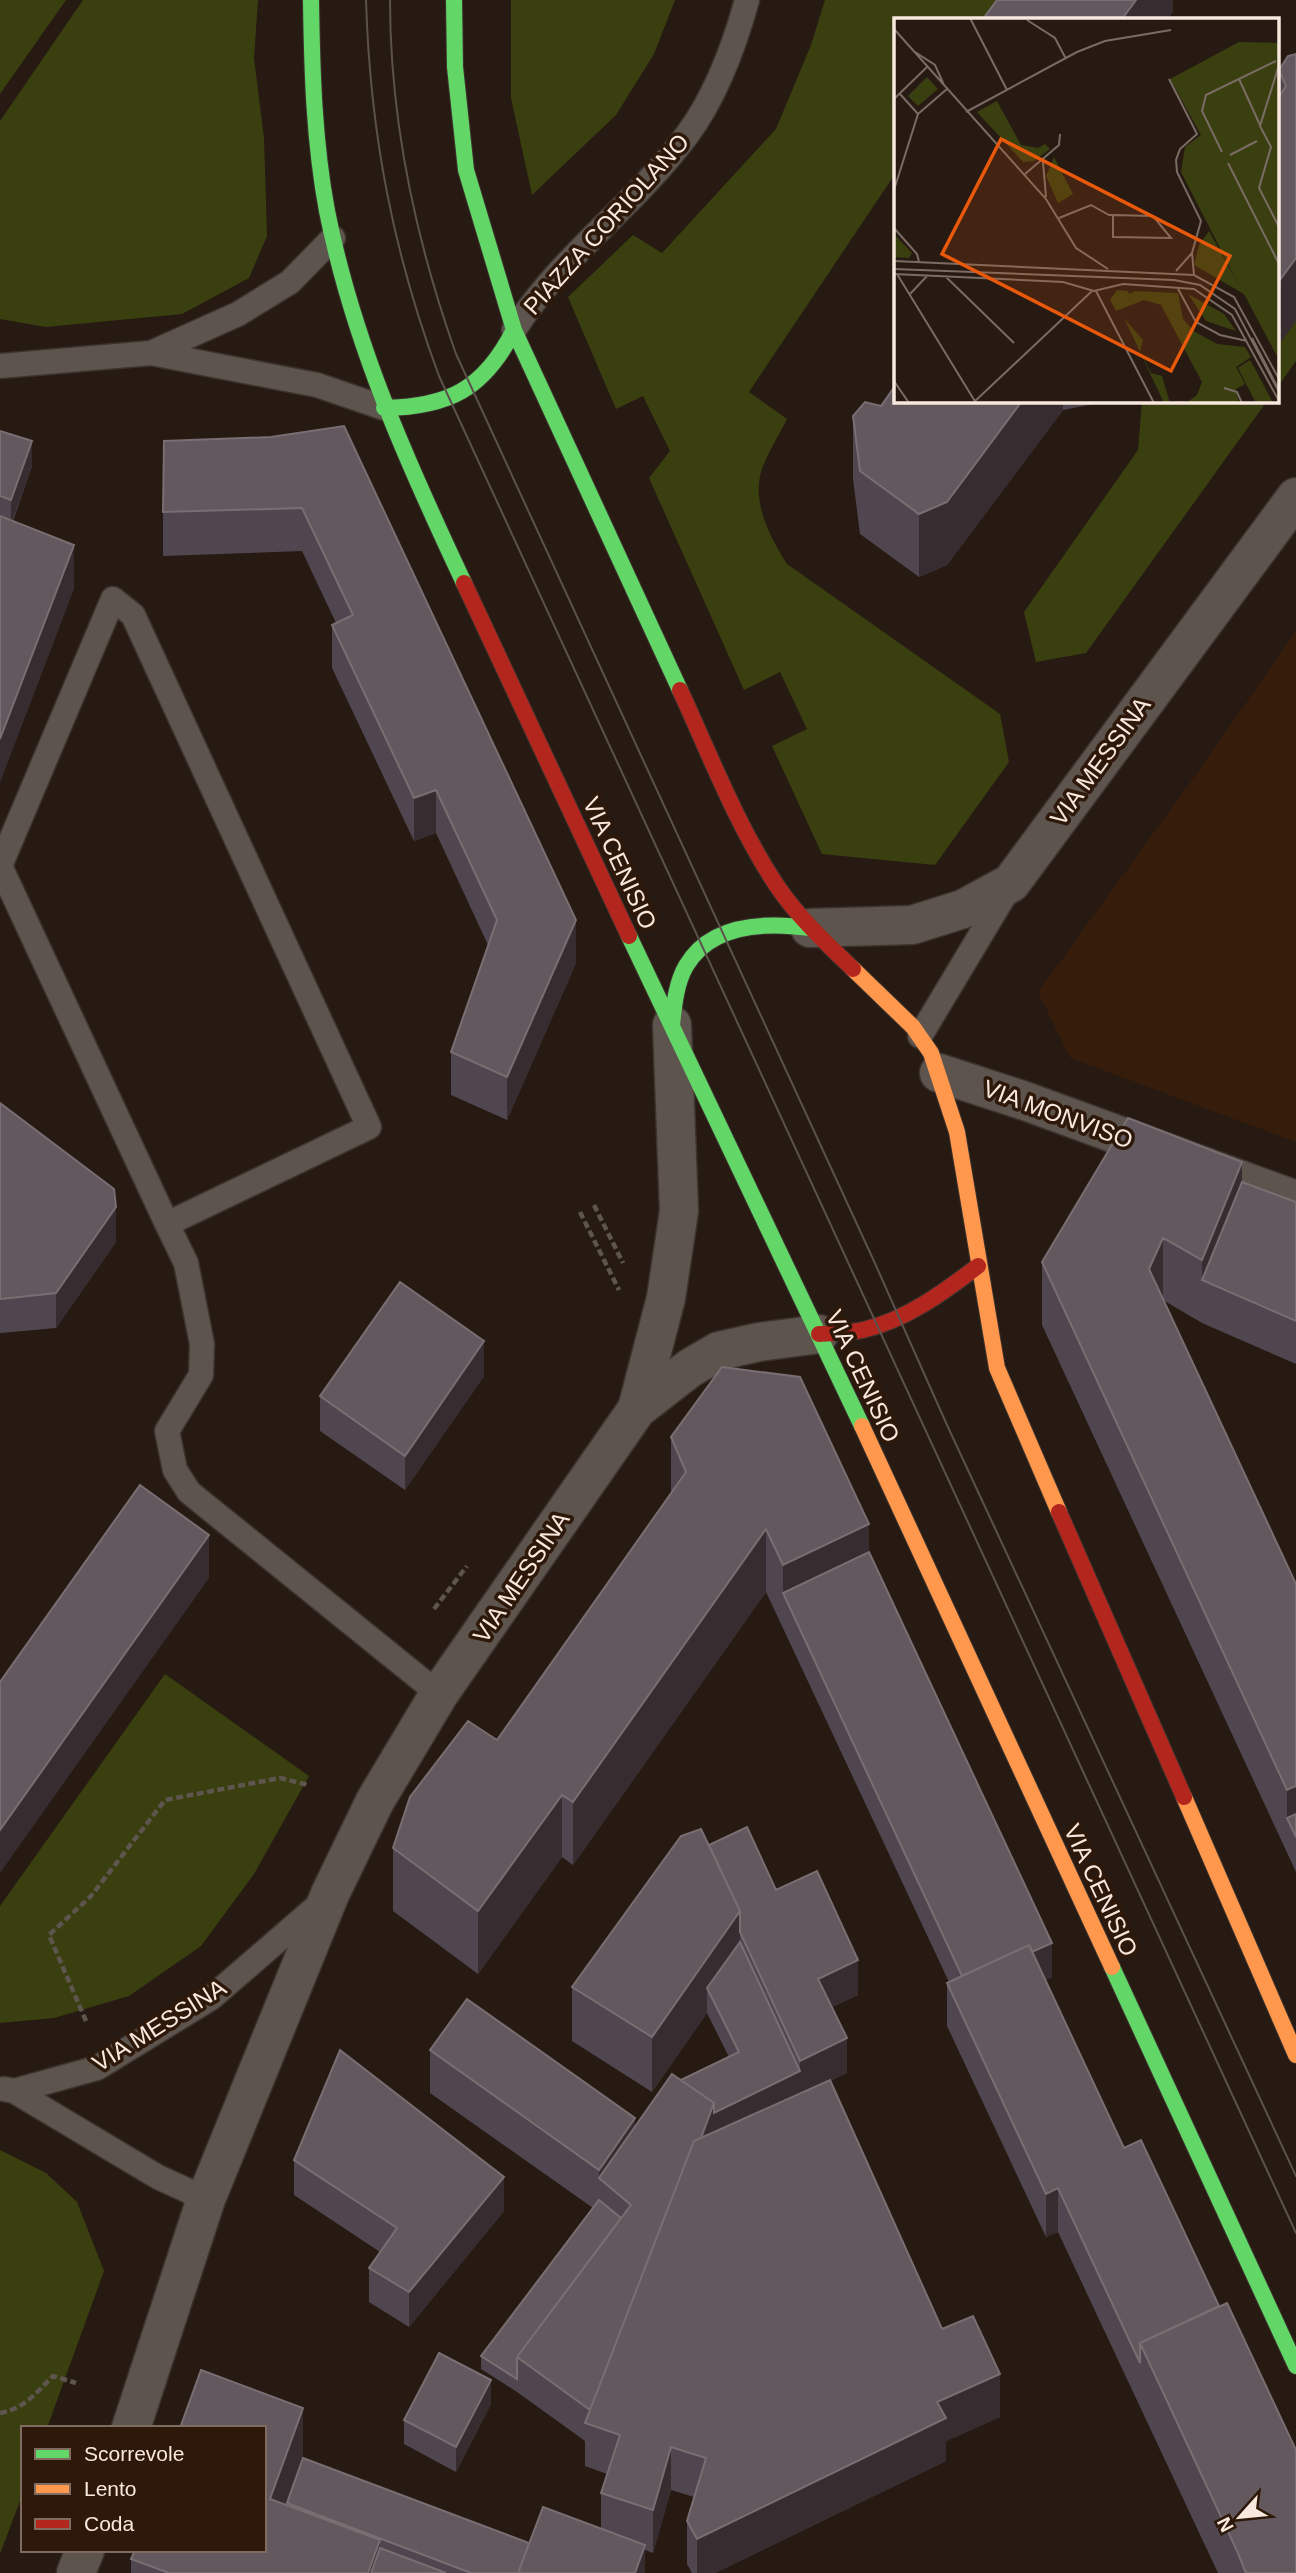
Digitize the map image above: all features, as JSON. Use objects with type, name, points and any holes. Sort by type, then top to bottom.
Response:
[{"type":"main road","points":[[311,0],[311,56],[317,140],[333,238],[384,408],[421,406],[458,394],[492,370],[505,352],[514,330]]},
{"type":"main road","name":"PIAZZA CORIOLANO","points":[[454,0],[455,67],[466,170],[514,330]]},
{"type":"main road","points":[[514,330],[740,820],[777,886],[810,928],[920,1036],[939,1073],[957,1132],[997,1368],[1296,2055]]},
{"type":"main road","name":"VIA CENISIO","points":[[384,408],[671,1025],[819,1334],[1296,2365]]},
{"type":"main road","points":[[671,1025],[676,992],[687,966],[712,940],[754,925],[796,925],[810,928]]},
{"type":"main road","points":[[819,1334],[877,1326],[943,1292],[978,1266]]},
{"type":"street","name":"VIA MESSINA","points":[[1011,883],[1296,497]]},
{"type":"street","points":[[810,928],[912,925],[963,909],[1011,883]]},
{"type":"street","name":"VIA MESSINA","points":[[637,1409],[666,1298],[679,1212],[671,1025]]},
{"type":"street","name":"VIA MONVISO","points":[[939,1073],[1025,1101],[1296,1200]]},
{"type":"street","name":"VIA MESSINA","points":[[132,2426],[206,2199],[330,1895],[375,1801],[439,1694],[637,1409],[690,1368],[719,1351],[759,1342],[819,1334]]},
{"type":"street","points":[[76,2573],[84,2552]]},
{"type":"lane","name":"PIAZZA CORIOLANO","points":[[514,330],[557,271],[649,181],[688,134],[722,75],[747,0]]},
{"type":"lane","points":[[151,354],[238,314],[290,282],[333,238]]},
{"type":"lane","points":[[0,366],[151,354],[317,385],[384,408]]},
{"type":"lane","points":[[167,1224],[369,1127],[133,615],[113,599],[0,866],[167,1224],[186,1263],[202,1344],[201,1375],[167,1431],[175,1470],[189,1492],[439,1694]]},
{"type":"lane","name":"VIA MESSINA","points":[[920,1036],[1011,883]]},
{"type":"lane","name":"VIA MESSINA","points":[[7,2090],[97,2068],[211,1998],[330,1895]]},
{"type":"lane","name":"VIA MESSINA","points":[[7,2090],[158,2177],[206,2199]]},
{"type":"path","points":[[434,1609],[467,1566]]},
{"type":"path","points":[[86,2021],[48,1935],[91,1896],[165,1800],[280,1778],[308,1785]]},
{"type":"path","points":[[0,2413],[24,2405],[53,2376],[76,2383]]},
{"type":"shaded area","points":[[1296,631],[1296,1142],[1070,1058],[1038,992]]},
{"type":"green space","points":[[0,0],[66,0],[0,94]]},
{"type":"green space","points":[[83,0],[258,0],[254,58],[264,138],[267,236],[249,278],[182,314],[46,327],[0,319],[0,121]]},
{"type":"green space","points":[[511,0],[675,0],[654,54],[616,115],[532,195],[511,98]]},
{"type":"green space","points":[[825,0],[1022,0],[1009,18],[894,18],[894,175],[749,392],[787,419],[762,469],[759,494],[764,519],[787,564],[1000,714],[1009,762],[935,865],[822,854],[772,746],[807,729],[780,672],[744,690],[649,478],[670,451],[643,396],[616,409],[568,297],[633,235],[662,253],[776,129],[811,45]]},
{"type":"green space","points":[[1296,321],[1296,361],[1278,387],[1278,346]]},
{"type":"green space","points":[[1142,402],[1266,402],[1086,653],[1036,662],[1024,612],[1138,450]]},
{"type":"green space","points":[[165,1674],[309,1776],[254,1874],[201,1946],[129,1996],[54,2018],[0,2023],[0,1906]]},
{"type":"green space","points":[[0,2150],[46,2173],[77,2202],[104,2271],[48,2426],[21,2426],[21,2498],[0,2554]]},
{"type":"building","points":[[997,0],[1136,0],[1123,18],[984,18]]},
{"type":"building","points":[[1296,54],[1296,258],[1278,283],[1278,98],[1286,86],[1279,70],[1288,56]]},
{"type":"building","points":[[894,387],[894,402],[1021,402],[947,502],[919,514],[860,471],[853,416],[865,402],[881,406]]},
{"type":"building","points":[[344,426],[576,920],[507,1077],[451,1052],[497,920],[436,790],[414,798],[332,625],[353,615],[302,508],[163,512],[164,441],[271,437]]},
{"type":"building","points":[[0,431],[32,441],[11,500],[0,496]]},
{"type":"building","points":[[0,516],[74,545],[0,739]]},
{"type":"building","points":[[0,1103],[114,1189],[116,1207],[56,1293],[0,1298]]},
{"type":"building","points":[[1128,1118],[1242,1162],[1202,1260],[1163,1238],[1149,1269],[1296,1584],[1296,1786],[1287,1790],[1042,1262]]},
{"type":"building","points":[[1242,1182],[1296,1202],[1296,1321],[1202,1280]]},
{"type":"building","points":[[400,1282],[484,1341],[405,1456],[320,1396]]},
{"type":"building","points":[[722,1367],[800,1377],[869,1524],[783,1565],[766,1529],[573,1802],[562,1795],[478,1911],[393,1848],[410,1797],[468,1721],[497,1740],[686,1472],[671,1437]]},
{"type":"building","points":[[140,1485],[209,1535],[0,1830],[0,1682]]},
{"type":"building","points":[[869,1552],[1052,1943],[1032,1952],[1029,1945],[962,1976],[783,1593]]},
{"type":"building","points":[[1296,1814],[1296,1837],[1287,1818]]},
{"type":"building","points":[[747,1827],[776,1890],[817,1871],[858,1960],[818,1979],[847,2038],[800,2061],[740,1932],[740,1911],[709,1845]]},
{"type":"building","points":[[701,1829],[740,1911],[652,2037],[572,1987],[681,1836]]},
{"type":"building","points":[[740,1942],[800,2071],[714,2113],[714,2103],[681,2080],[739,2052],[707,1988]]},
{"type":"building","points":[[1029,1945],[1124,2148],[1141,2140],[1219,2306],[1140,2343],[1140,2363],[1058,2188],[1046,2194],[947,1983]]},
{"type":"building","points":[[467,1999],[635,2118],[599,2170],[430,2050]]},
{"type":"building","points":[[340,2050],[504,2177],[409,2292],[369,2268],[397,2228],[294,2160]]},
{"type":"building","points":[[672,2074],[714,2103],[701,2138],[694,2141],[590,2410],[517,2357],[631,2205],[599,2178]]},
{"type":"building","points":[[830,2080],[942,2329],[973,2316],[1000,2374],[937,2402],[946,2418],[697,2539],[687,2521],[706,2458],[671,2447],[653,2510],[601,2493],[620,2435],[585,2423],[694,2141]]},
{"type":"building","points":[[599,2200],[621,2218],[517,2357],[517,2379],[481,2356]]},
{"type":"building","points":[[1227,2303],[1296,2450],[1296,2573],[1246,2573],[1140,2343]]},
{"type":"building","points":[[439,2353],[491,2380],[456,2447],[404,2420]]},
{"type":"building","points":[[201,2370],[303,2408],[270,2499],[380,2540],[368,2573],[169,2573],[131,2559],[134,2552],[266,2552],[266,2426],[181,2426]]},
{"type":"building","points":[[303,2458],[529,2543],[518,2573],[471,2573],[287,2503]]},
{"type":"building","points":[[543,2507],[645,2545],[635,2573],[518,2573]]},
{"type":"building","points":[[380,2548],[446,2573],[371,2573]]},
{"type":"tram line","points":[[366,0],[373,97],[387,191],[409,284],[439,376],[1296,2233]]},
{"type":"tram line","points":[[390,0],[395,90],[408,180],[429,268],[456,354],[947,1425],[1296,2176]]},
{"type":"traffic: fast","points":[[311,0],[316,133],[327,211],[338,260],[351,307],[384,401],[464,583]]},
{"type":"traffic: fast","points":[[454,0],[455,67],[466,170],[514,330],[680,690]]},
{"type":"traffic: fast","points":[[384,408],[428,404],[462,391],[490,367],[514,330]]},
{"type":"traffic: fast","points":[[672,1025],[676,995],[686,966],[710,941],[725,933],[758,926],[810,928]]},
{"type":"traffic: fast","points":[[629,936],[862,1426]]},
{"type":"traffic: fast","points":[[1112,1967],[1296,2366]]},
{"type":"traffic: slow","points":[[853,969],[913,1027],[931,1053],[957,1132],[997,1368],[1059,1512]]},
{"type":"traffic: slow","points":[[862,1426],[1112,1967]]},
{"type":"traffic: slow","points":[[1184,1797],[1296,2055]]},
{"type":"traffic: jam","points":[[464,583],[629,936]]},
{"type":"traffic: jam","points":[[680,690],[749,839],[777,886],[813,929],[853,969]]},
{"type":"traffic: jam","points":[[819,1334],[863,1330],[894,1319],[938,1295],[978,1266]]},
{"type":"traffic: jam","points":[[1059,1512],[1184,1797]]}]
